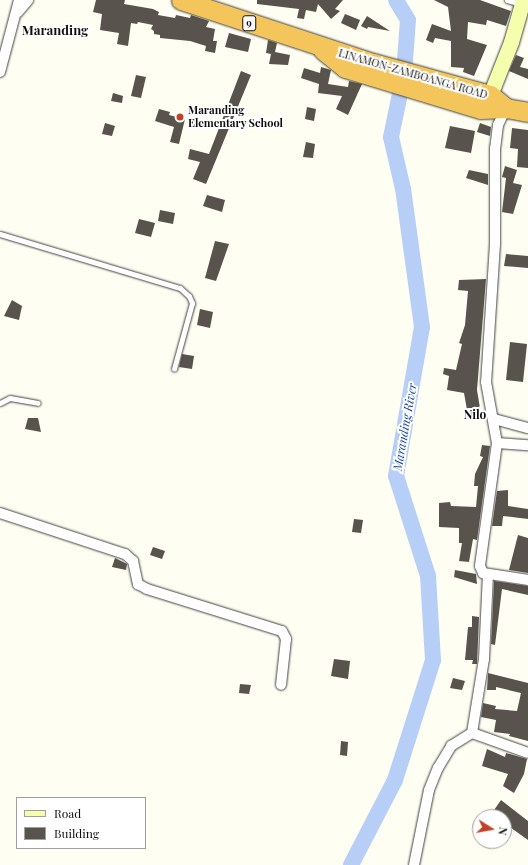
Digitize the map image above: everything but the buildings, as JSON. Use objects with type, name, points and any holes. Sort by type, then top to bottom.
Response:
[{"type":"highway","name":"LINAMON-ZAMBOANGA ROAD","points":[[181,0],[318,45],[370,69],[455,94],[481,109],[506,108],[528,112]]},
{"type":"highway","name":"LINAMON-ZAMBOANGA ROAD","points":[[455,94],[490,95],[506,108]]},
{"type":"street","points":[[0,72],[18,12],[19,0]]},
{"type":"street","points":[[18,12],[28,0]]},
{"type":"street","points":[[490,95],[510,42],[522,2]]},
{"type":"street","points":[[506,108],[498,125],[495,148],[496,244],[486,382],[494,419],[497,443],[480,566],[483,573],[528,580]]},
{"type":"street","points":[[494,419],[528,428]]},
{"type":"street","points":[[497,443],[528,445]]},
{"type":"street","points":[[0,513],[125,554],[134,561],[138,584],[147,589],[282,631],[286,639],[282,685]]},
{"type":"street","points":[[472,733],[484,659],[488,574]]},
{"type":"street","points":[[472,733],[528,753]]},
{"type":"street","points":[[414,865],[430,790],[438,768],[450,746],[472,733]]},
{"type":"lane","points":[[507,0],[522,2]]},
{"type":"lane","points":[[0,234],[180,288],[189,296],[192,303],[174,369]]},
{"type":"lane","points":[[0,403],[10,398],[38,403]]},
{"type":"waterway","name":"Maranding River","points":[[351,865],[395,780],[433,660],[428,576],[396,476],[422,327],[403,189],[391,137],[404,74],[408,20],[396,0]]},
{"type":"place","name":"Maranding Elementary School","points":[[180,117]]},
{"type":"district","name":"Maranding","points":[[55,30]]},
{"type":"district","name":"Nilo","points":[[475,415]]}]
